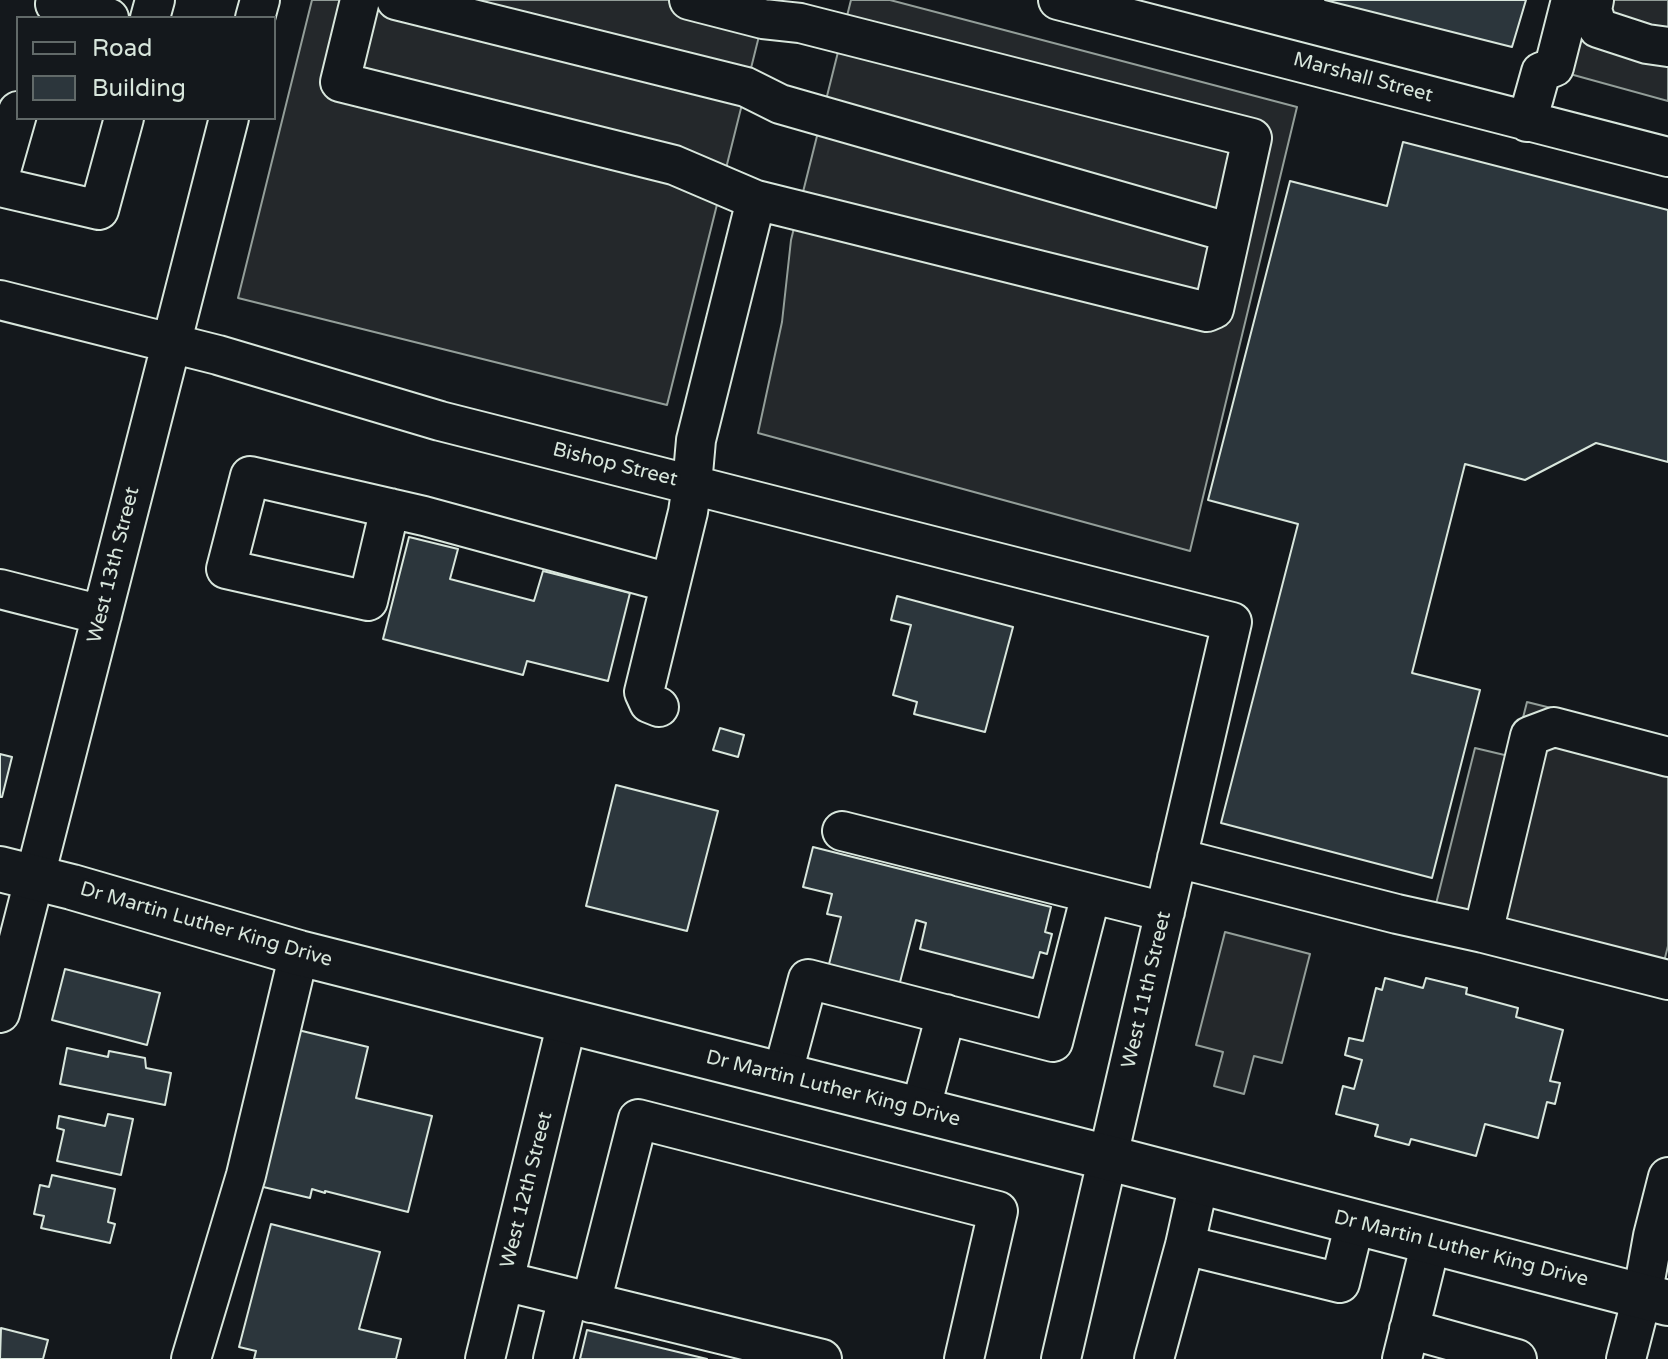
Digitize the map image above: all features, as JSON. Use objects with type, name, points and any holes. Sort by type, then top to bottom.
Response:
[{"type":"main road","name":"Dr Martin Luther King Drive","points":[[17,873],[299,953],[1655,1300]]},
{"type":"street","points":[[360,0],[340,82],[674,165],[756,200],[1207,312],[1214,309],[1252,138],[800,23],[763,19],[689,0]]},
{"type":"street","points":[[396,0],[746,87],[780,104],[1231,233]]},
{"type":"street","name":"Marshall Street","points":[[1058,0],[1668,157]]},
{"type":"street","points":[[1527,122],[1541,72],[1554,67],[1571,0]]},
{"type":"street","points":[[1594,0],[1592,10],[1598,28],[1647,44],[1668,47]]},
{"type":"street","points":[[54,7],[99,16]]},
{"type":"street","points":[[0,174],[16,118]]},
{"type":"street","points":[[0,187],[99,210],[123,120]]},
{"type":"street","name":"West 13th Street","points":[[0,1013],[17,873],[102,615],[228,120]]},
{"type":"street","points":[[659,707],[649,703],[644,692],[688,512],[696,440],[756,200]]},
{"type":"street","name":"Bishop Street","points":[[0,300],[218,355],[440,421],[1232,622]]},
{"type":"street","points":[[390,508],[368,601],[226,569],[250,476],[390,508],[670,583]]},
{"type":"street","points":[[0,589],[102,615]]},
{"type":"street","name":"West 11th Street","points":[[1061,1359],[1232,622]]},
{"type":"street","points":[[1483,933],[1530,736],[1554,727],[1668,757]]},
{"type":"street","points":[[842,831],[1165,912]]},
{"type":"street","points":[[1177,858],[1668,980]]},
{"type":"street","points":[[782,1076],[808,979],[1053,1042],[1091,894]]},
{"type":"street","points":[[191,1359],[246,1175],[299,953]]},
{"type":"street","points":[[920,1111],[946,1014]]},
{"type":"street","name":"West 12th Street","points":[[485,1359],[567,1022]]},
{"type":"street","points":[[553,1359],[580,1300],[638,1119],[998,1211],[964,1359]]},
{"type":"street","points":[[1626,1359],[1655,1300],[1653,1236],[1668,1177]]},
{"type":"street","points":[[1154,1359],[1199,1182]]},
{"type":"street","points":[[1185,1245],[1340,1283],[1355,1222]]},
{"type":"street","points":[[1431,1242],[1406,1344],[1517,1359]]},
{"type":"street","points":[[504,1281],[822,1359]]},
{"type":"shaded area","points":[[312,0],[768,0],[667,405],[238,298]]},
{"type":"shaded area","points":[[851,0],[890,0],[1297,107],[1190,551],[758,433],[782,322],[791,240]]},
{"type":"shaded area","points":[[1578,0],[1668,0],[1668,101],[1559,71]]},
{"type":"shaded area","points":[[1527,702],[1668,737],[1668,946],[1657,989],[1429,932],[1475,748],[1513,757]]},
{"type":"shaded area","points":[[1225,932],[1310,954],[1282,1063],[1254,1056],[1244,1094],[1214,1086],[1223,1052],[1196,1045]]},
{"type":"building","points":[[1325,0],[1526,0],[1512,47]]},
{"type":"building","points":[[1403,142],[1668,210],[1668,462],[1596,443],[1525,480],[1465,464],[1412,673],[1480,690],[1432,878],[1221,823],[1298,524],[1208,500],[1290,181],[1387,206]]},
{"type":"building","points":[[409,537],[458,549],[450,579],[534,601],[543,571],[630,593],[608,681],[527,661],[523,675],[383,639]]},
{"type":"building","points":[[897,596],[1013,627],[985,732],[914,714],[917,702],[893,695],[911,625],[891,620]]},
{"type":"building","points":[[720,728],[744,735],[738,757],[713,750]]},
{"type":"building","points":[[0,754],[12,757],[2,797],[0,797]]},
{"type":"building","points":[[616,785],[718,811],[687,931],[586,906]]},
{"type":"building","points":[[813,847],[1051,907],[1045,932],[1052,934],[1047,954],[1040,952],[1033,978],[920,949],[926,923],[916,920],[899,986],[828,968],[841,917],[827,914],[832,894],[803,887]]},
{"type":"building","points":[[65,969],[160,993],[147,1045],[52,1020]]},
{"type":"building","points":[[1385,978],[1423,988],[1426,978],[1467,988],[1466,994],[1518,1008],[1516,1017],[1563,1030],[1550,1081],[1560,1083],[1555,1104],[1547,1102],[1538,1138],[1485,1124],[1476,1156],[1411,1139],[1409,1145],[1375,1136],[1378,1125],[1336,1114],[1343,1086],[1354,1089],[1362,1060],[1345,1055],[1349,1038],[1363,1041],[1376,988],[1382,990]]},
{"type":"building","points":[[298,1030],[368,1047],[356,1098],[432,1116],[408,1212],[325,1191],[312,1189],[310,1198],[259,1186]]},
{"type":"building","points":[[67,1048],[108,1057],[109,1051],[145,1058],[146,1068],[171,1073],[165,1105],[60,1084]]},
{"type":"building","points":[[108,1114],[133,1119],[121,1175],[57,1161],[64,1130],[57,1128],[59,1116],[105,1126]]},
{"type":"building","points":[[52,1175],[115,1189],[108,1222],[115,1224],[110,1243],[41,1228],[44,1216],[34,1214],[40,1185],[49,1187]]},
{"type":"building","points":[[271,1224],[380,1252],[359,1329],[401,1339],[396,1359],[254,1359],[256,1351],[239,1347]]},
{"type":"building","points":[[1,1328],[48,1340],[43,1359],[0,1359]]},
{"type":"building","points":[[587,1330],[707,1359],[580,1359]]}]
